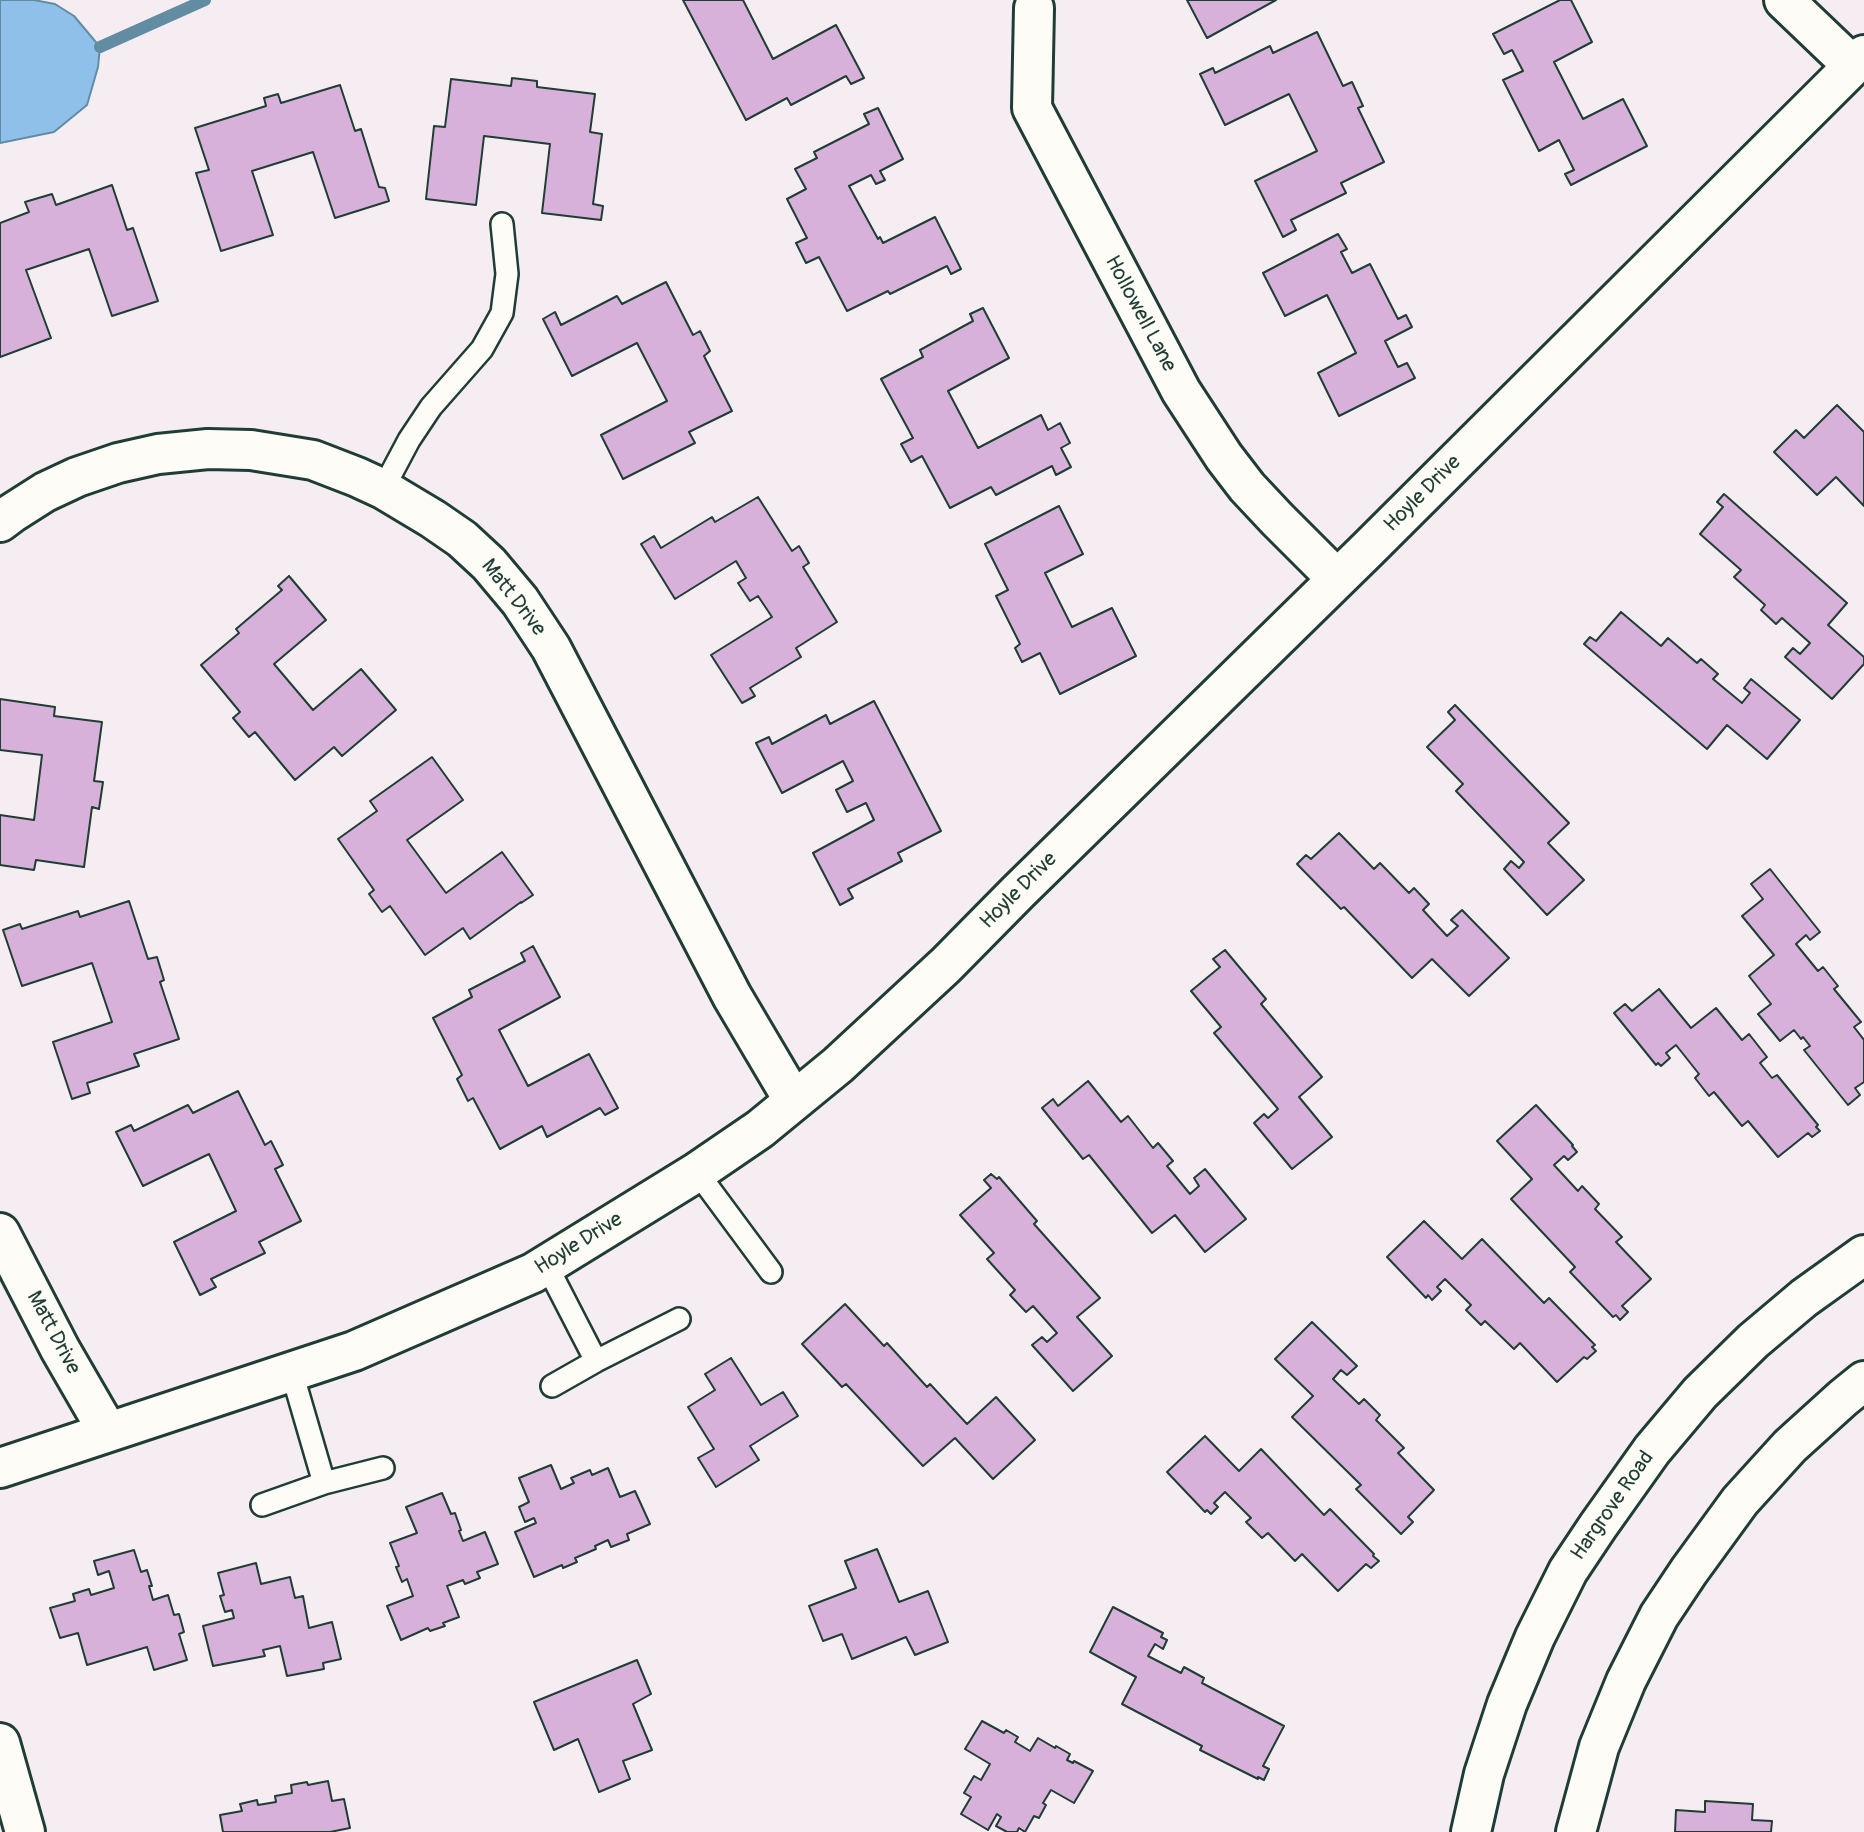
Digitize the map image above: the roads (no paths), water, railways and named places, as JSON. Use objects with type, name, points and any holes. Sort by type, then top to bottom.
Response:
[{"type":"street","points":[[1784,0],[1858,60]]},
{"type":"street","name":"Hollowell Lane","points":[[1033,4],[1032,108],[1181,391],[1247,487],[1337,579]]},
{"type":"street","name":"Hoyle Drive","points":[[0,1468],[355,1351],[533,1273],[697,1172],[760,1129],[838,1065],[946,965],[1858,60]]},
{"type":"street","name":"Matt Drive","points":[[0,522],[45,492],[77,477],[118,463],[158,454],[208,449],[251,450],[313,460],[358,477],[383,489],[462,539],[489,564],[520,601],[551,648],[732,996],[794,1101]]},
{"type":"street","name":"Matt Drive","points":[[0,1233],[60,1349],[108,1432]]},
{"type":"street","name":"Hargrove Road","points":[[1471,1832],[1484,1774],[1511,1693],[1535,1637],[1568,1572],[1598,1526],[1652,1450],[1700,1393],[1753,1341],[1804,1298],[1864,1255]]},
{"type":"street","points":[[1576,1832],[1600,1747],[1626,1681],[1659,1616],[1740,1500],[1790,1446],[1864,1381]]},
{"type":"street","points":[[0,1743],[25,1832]]},
{"type":"lane","points":[[383,489],[409,440],[431,407],[482,349],[502,313],[507,274],[502,224]]},
{"type":"lane","points":[[697,1172],[771,1272]]},
{"type":"lane","points":[[547,1266],[596,1361]]},
{"type":"lane","points":[[552,1386],[679,1320]]},
{"type":"lane","points":[[292,1373],[324,1483]]},
{"type":"lane","points":[[262,1505],[324,1483],[383,1468]]},
{"type":"water","points":[[0,0],[34,0],[55,4],[74,16],[100,47],[98,67],[87,105],[54,132],[0,143]]},
{"type":"waterway","points":[[100,47],[205,0]]}]
